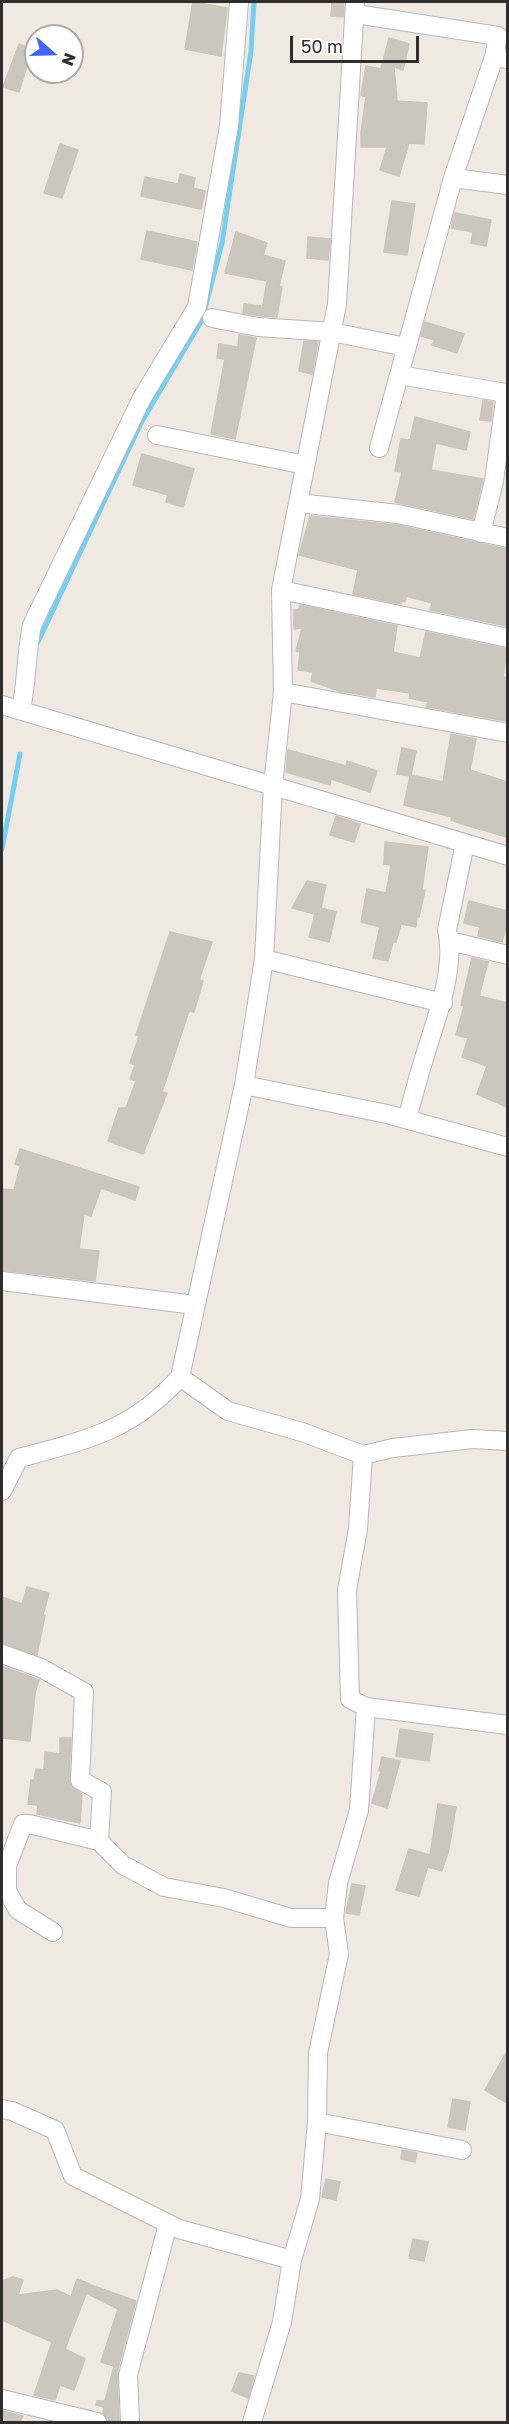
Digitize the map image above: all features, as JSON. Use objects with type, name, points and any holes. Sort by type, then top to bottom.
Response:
[{"type":"street","points":[[21,710],[26,685],[26,654],[32,625],[142,398],[197,307],[229,126],[239,2]]},
{"type":"street","points":[[2,1491],[19,1458],[82,1441],[131,1421],[160,1399],[180,1377],[244,1085],[264,959],[273,785],[283,692],[282,590],[337,304],[355,8],[498,36],[504,55],[453,178],[379,448]]},
{"type":"street","points":[[453,178],[507,185]]},
{"type":"street","points":[[212,318],[258,327],[332,332],[406,347]]},
{"type":"street","points":[[399,375],[506,393],[501,482],[482,532]]},
{"type":"street","points":[[157,435],[305,465]]},
{"type":"street","points":[[298,502],[398,514],[507,538]]},
{"type":"street","points":[[282,590],[507,638]]},
{"type":"street","points":[[283,692],[507,733]]},
{"type":"street","points":[[2,705],[507,856]]},
{"type":"street","points":[[407,1119],[426,1051],[443,1003],[450,941],[447,930],[465,843]]},
{"type":"street","points":[[450,941],[507,954]]},
{"type":"street","points":[[264,959],[443,1003]]},
{"type":"street","points":[[244,1085],[407,1119],[507,1148]]},
{"type":"street","points":[[2,1281],[195,1305]]},
{"type":"street","points":[[180,1377],[228,1411],[302,1432],[363,1455],[393,1448],[472,1439],[507,1441]]},
{"type":"street","points":[[363,1455],[358,1529],[347,1590],[350,1699],[366,1707],[507,1725]]},
{"type":"street","points":[[2,1654],[41,1668],[84,1692],[80,1780],[102,1792],[99,1841]]},
{"type":"street","points":[[252,2422],[282,2322],[292,2260],[310,2199],[317,2122],[318,2053],[339,1954],[334,1918],[338,1883],[359,1810],[366,1707]]},
{"type":"street","points":[[53,1932],[18,1910],[7,1891],[4,1866],[23,1824],[99,1841],[123,1865],[164,1887],[224,1898],[291,1918],[334,1918]]},
{"type":"street","points":[[2,2109],[12,2111],[55,2130],[73,2175],[179,2229],[292,2260]]},
{"type":"street","points":[[317,2122],[462,2150]]},
{"type":"street","points":[[130,2422],[128,2375],[168,2224]]},
{"type":"street","points":[[2,2399],[97,2422]]},
{"type":"building","points":[[193,2],[227,8],[221,56],[185,49]]},
{"type":"building","points":[[332,2],[344,2],[343,17],[331,16]]},
{"type":"building","points":[[389,38],[409,44],[403,70],[394,67],[397,101],[427,103],[424,144],[409,143],[399,176],[380,170],[387,147],[361,147],[366,97],[361,95],[366,66],[381,69]]},
{"type":"building","points":[[19,44],[24,46],[24,75],[19,92],[3,87]]},
{"type":"building","points":[[60,144],[78,150],[62,198],[44,193]]},
{"type":"building","points":[[180,174],[195,178],[193,188],[205,191],[201,209],[141,196],[145,177],[178,184]]},
{"type":"building","points":[[392,201],[415,204],[407,255],[384,252]]},
{"type":"building","points":[[455,213],[491,220],[486,246],[471,243],[473,232],[451,228]]},
{"type":"building","points":[[147,231],[197,242],[192,270],[141,259]]},
{"type":"building","points":[[236,232],[267,243],[263,255],[285,261],[279,286],[282,287],[277,317],[261,316],[267,281],[225,273]]},
{"type":"building","points":[[308,237],[330,239],[328,260],[307,258]]},
{"type":"building","points":[[244,304],[261,306],[260,316],[243,313]]},
{"type":"building","points":[[425,322],[464,334],[457,353],[432,345],[434,340],[421,336]]},
{"type":"building","points":[[239,335],[256,338],[235,439],[211,434],[225,359],[217,358],[219,344],[238,347]]},
{"type":"building","points":[[304,341],[318,342],[312,374],[299,371]]},
{"type":"building","points":[[483,400],[493,402],[491,421],[480,420]]},
{"type":"building","points":[[415,417],[470,432],[466,450],[436,443],[431,470],[483,479],[473,519],[395,502],[402,472],[395,471],[401,439],[410,440]]},
{"type":"building","points":[[142,454],[194,469],[183,507],[166,502],[168,495],[133,485]]},
{"type":"building","points":[[310,516],[396,525],[507,549],[507,626],[430,610],[432,603],[406,596],[405,602],[401,601],[401,604],[353,594],[358,570],[299,555]]},
{"type":"building","points":[[300,605],[397,626],[393,652],[420,658],[426,632],[507,649],[503,677],[507,678],[507,721],[426,707],[428,702],[409,698],[410,693],[376,688],[375,697],[339,691],[311,681],[313,672],[298,670],[300,652],[296,651],[302,628],[294,629],[294,610],[299,609]]},
{"type":"building","points":[[451,734],[476,739],[470,770],[507,782],[507,837],[451,820],[452,817],[404,805],[410,776],[397,774],[402,748],[416,751],[411,775],[443,782]]},
{"type":"building","points":[[288,750],[346,766],[347,761],[377,771],[370,792],[331,779],[330,785],[286,772]]},
{"type":"building","points":[[336,816],[360,824],[354,842],[330,835]]},
{"type":"building","points":[[385,842],[428,847],[422,890],[425,890],[416,927],[401,924],[388,961],[373,958],[380,927],[361,922],[367,889],[386,893],[391,865],[384,864]]},
{"type":"building","points":[[307,881],[326,885],[321,908],[336,912],[329,942],[309,937],[315,914],[292,908]]},
{"type":"building","points":[[469,901],[507,911],[507,924],[502,942],[478,936],[480,927],[464,923]]},
{"type":"building","points":[[170,932],[212,942],[199,980],[203,981],[194,1012],[189,1011],[162,1092],[167,1093],[143,1154],[108,1141],[119,1108],[126,1108],[136,1081],[130,1079],[135,1065],[130,1063],[139,1036],[136,1035]]},
{"type":"building","points":[[472,958],[488,962],[479,996],[507,1003],[507,1107],[477,1094],[487,1066],[462,1057],[468,1038],[456,1035],[464,1006],[461,1005]]},
{"type":"building","points":[[20,1149],[139,1187],[135,1200],[101,1188],[91,1216],[84,1214],[79,1249],[99,1251],[95,1281],[2,1270],[2,1189],[14,1190],[20,1166],[15,1164]]},
{"type":"building","points":[[27,1587],[49,1593],[37,1655],[2,1643],[2,1597],[22,1604]]},
{"type":"building","points":[[2,1666],[39,1680],[35,1693],[30,1741],[2,1738]]},
{"type":"building","points":[[400,1729],[433,1734],[429,1761],[396,1756]]},
{"type":"building","points":[[60,1738],[71,1738],[69,1780],[71,1786],[82,1794],[80,1823],[37,1814],[38,1805],[28,1804],[31,1780],[34,1780],[36,1769],[44,1770],[45,1752],[60,1754]]},
{"type":"building","points":[[382,1757],[400,1761],[387,1808],[372,1803],[381,1771],[379,1771]]},
{"type":"building","points":[[438,1804],[456,1807],[449,1849],[442,1871],[428,1867],[429,1862],[419,1896],[396,1890],[409,1849],[430,1855]]},
{"type":"building","points":[[352,1884],[365,1886],[359,1915],[346,1913]]},
{"type":"building","points":[[507,2051],[507,2103],[485,2090]]},
{"type":"building","points":[[453,2099],[470,2102],[465,2130],[448,2127]]},
{"type":"building","points":[[402,2150],[417,2153],[415,2162],[401,2159]]},
{"type":"building","points":[[326,2179],[340,2182],[336,2200],[322,2197]]},
{"type":"building","points":[[413,2239],[428,2242],[424,2261],[409,2258]]},
{"type":"building","points":[[13,2277],[23,2280],[18,2295],[57,2290],[71,2297],[77,2279],[90,2284],[65,2349],[85,2359],[74,2390],[60,2385],[55,2400],[34,2395],[52,2342],[2,2320],[2,2281]]},
{"type":"building","points":[[91,2285],[136,2301],[117,2372],[119,2422],[108,2422],[103,2413],[104,2407],[96,2405],[97,2401],[105,2401],[114,2366],[101,2362],[118,2309],[88,2294]]},
{"type":"building","points":[[239,2373],[254,2376],[248,2398],[232,2391]]},
{"type":"building","points":[[3,2411],[23,2416],[20,2422],[2,2422]]},
{"type":"waterway","points":[[38,642],[141,423],[202,320],[222,243],[251,51],[254,2]]},
{"type":"waterway","points":[[2,849],[20,754]]}]
